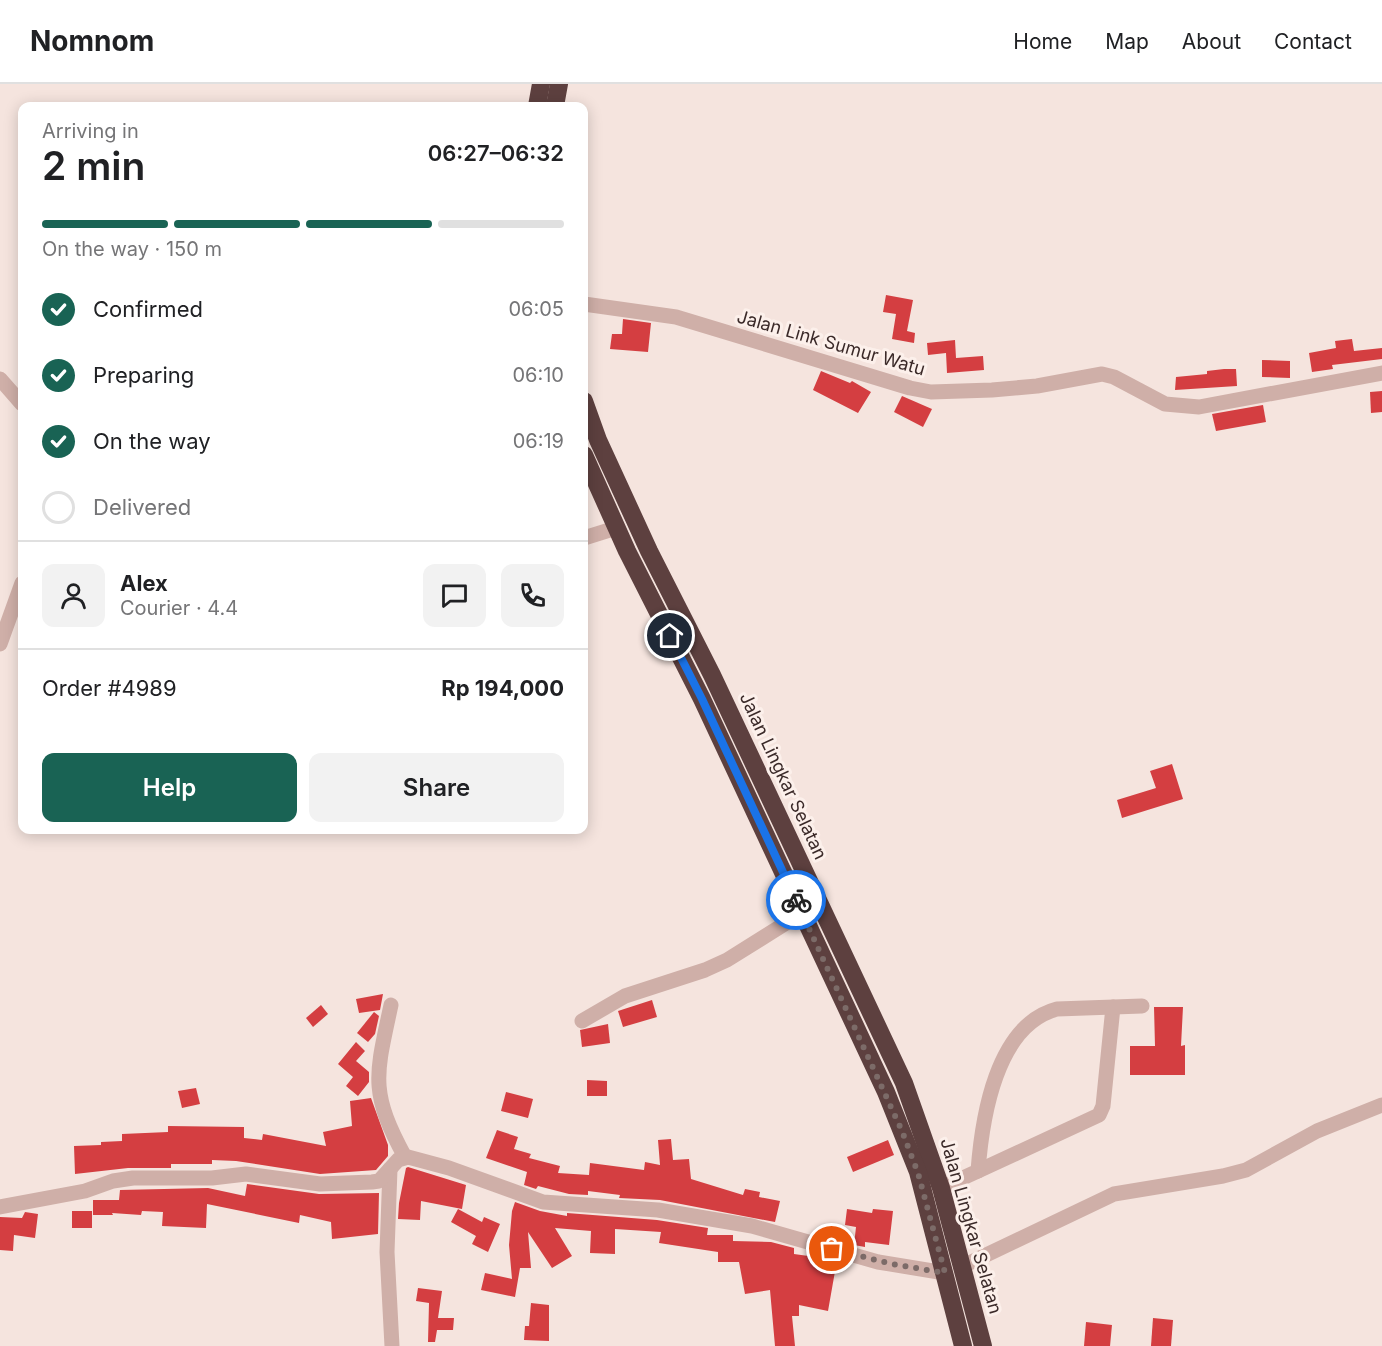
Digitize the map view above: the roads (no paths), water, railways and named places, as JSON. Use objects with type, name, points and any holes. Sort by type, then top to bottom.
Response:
[{"type":"highway","points":[[538,102],[541,84]]},
{"type":"highway","points":[[556,102],[559,84]]},
{"type":"highway","name":"Jalan Lingkar Selatan","points":[[588,415],[645,541],[712,675],[904,1083],[941,1188],[983,1346]]},
{"type":"highway","name":"Jalan Lingkar Selatan","points":[[588,464],[616,528],[702,699],[902,1131],[918,1173],[963,1346]]},
{"type":"street","name":"Jalan Link Sumur Watu","points":[[588,305],[676,317],[910,388],[931,392],[1026,387],[1102,374],[1114,377],[1165,404],[1199,407],[1382,373]]},
{"type":"street","points":[[0,379],[18,399]]},
{"type":"street","points":[[588,537],[616,528]]},
{"type":"street","points":[[0,644],[18,593]]},
{"type":"street","points":[[582,1021],[625,996],[705,970],[727,960],[802,913]]},
{"type":"street","points":[[391,1005],[379,1063],[378,1091],[387,1122],[405,1157],[449,1168],[543,1202],[658,1210],[752,1226],[878,1262],[945,1273]]},
{"type":"street","points":[[978,1171],[987,1105],[1006,1054],[1021,1031],[1045,1012],[1064,1009],[1142,1006]]},
{"type":"street","points":[[941,1188],[1099,1114],[1103,1106],[1113,1007]]},
{"type":"street","points":[[963,1266],[1114,1194],[1246,1170],[1326,1127],[1382,1105]]},
{"type":"street","points":[[0,1207],[85,1191],[134,1178],[212,1178],[246,1174],[299,1183],[379,1181],[390,1168],[405,1157]]},
{"type":"street","points":[[390,1168],[387,1252],[392,1346]]}]
